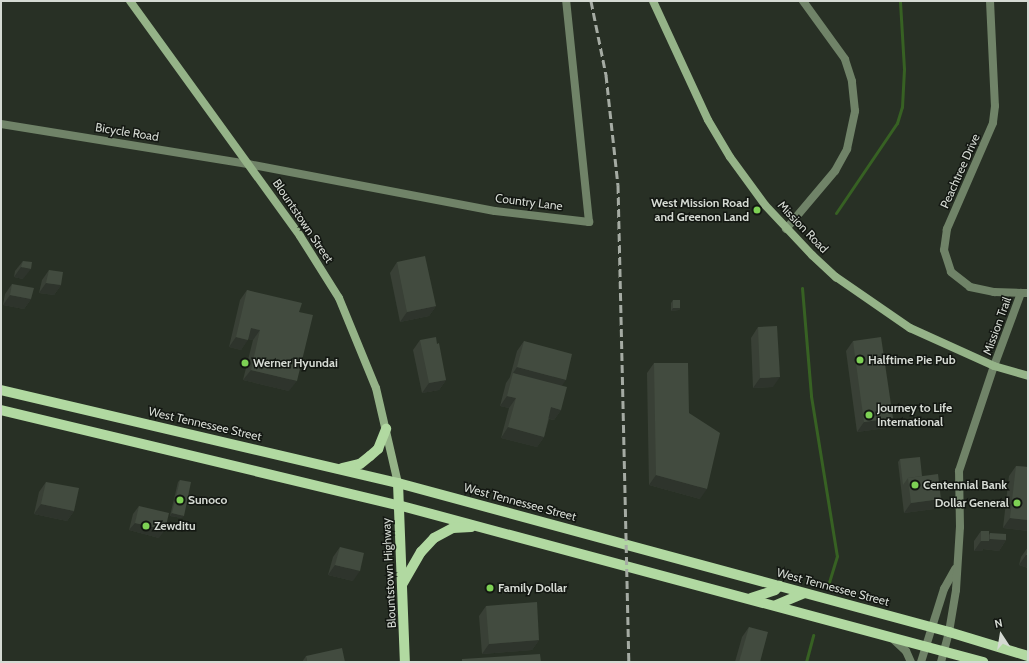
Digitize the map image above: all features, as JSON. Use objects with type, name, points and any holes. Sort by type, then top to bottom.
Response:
[{"type":"main road","name":"Blountstown Street","points":[[130,1],[300,236],[339,298],[376,388],[398,483]]},
{"type":"main road","name":"Mission Road","points":[[653,1],[712,127],[744,178],[786,229],[836,277],[878,307],[950,348],[994,366],[1028,376]]},
{"type":"main road","name":"West Tennessee Street","points":[[1,390],[398,483],[950,632],[1028,656]]},
{"type":"main road","points":[[1,410],[398,505],[945,650],[983,662]]},
{"type":"main road","points":[[339,469],[360,464],[370,456],[378,449],[386,429]]},
{"type":"main road","name":"Blountstown Highway","points":[[398,483],[405,662]]},
{"type":"main road","points":[[403,583],[421,552],[434,538],[453,528],[478,526]]},
{"type":"main road","points":[[751,598],[775,590],[779,586]]},
{"type":"main road","points":[[776,605],[804,592]]},
{"type":"street","name":"Country Lane","points":[[248,164],[495,211],[589,222],[566,1]]},
{"type":"street","points":[[786,229],[834,171],[847,149],[855,111],[852,81],[845,59],[803,1]]},
{"type":"street","name":"Peachtree Drive","points":[[990,1],[995,106],[993,123],[947,229],[944,250],[951,272],[970,287],[988,292],[1025,293]]},
{"type":"street","name":"Bicycle Road","points":[[1,124],[248,164]]},
{"type":"street","name":"Mission Trail","points":[[941,662],[950,632],[956,590],[956,569],[960,533],[959,471],[994,366],[1025,293]]},
{"type":"street","points":[[921,662],[944,589],[956,569]]},
{"type":"street","points":[[888,635],[906,651],[912,662]]},
{"type":"building","points":[[425,256],[436,306],[407,312],[397,262]]},
{"type":"building","points":[[23,261],[32,262],[31,269],[21,267]]},
{"type":"building","points":[[49,270],[63,272],[61,285],[46,283]]},
{"type":"building","points":[[12,284],[34,288],[31,299],[10,295]]},
{"type":"building","points":[[247,290],[302,303],[299,312],[313,315],[297,381],[251,370],[260,330],[251,328],[248,340],[236,337]]},
{"type":"building","points":[[673,300],[680,300],[680,308],[673,308]]},
{"type":"building","points":[[777,326],[780,377],[760,378],[758,327]]},
{"type":"building","points":[[436,337],[437,344],[439,343],[446,380],[429,383],[420,340]]},
{"type":"building","points":[[881,337],[893,418],[864,422],[853,341]]},
{"type":"building","points":[[524,341],[572,354],[566,380],[517,367]]},
{"type":"building","points":[[654,363],[688,363],[689,413],[720,433],[707,489],[656,475]]},
{"type":"building","points":[[513,373],[567,387],[561,410],[551,407],[544,437],[508,427],[516,398],[507,396]]},
{"type":"building","points":[[920,457],[922,476],[908,478],[903,485],[900,459]]},
{"type":"building","points":[[1016,466],[1028,467],[1028,520],[1010,518]]},
{"type":"building","points":[[938,474],[941,499],[911,503],[908,478]]},
{"type":"building","name":"Sunoco","points":[[180,480],[191,482],[184,516],[172,513]]},
{"type":"building","points":[[46,482],[79,488],[74,511],[41,504]]},
{"type":"building","points":[[139,506],[169,513],[165,530],[135,523]]},
{"type":"building","points":[[981,531],[989,531],[989,541],[981,541]]},
{"type":"building","points":[[990,533],[1006,534],[1006,540],[990,539]]},
{"type":"building","points":[[340,547],[364,553],[360,571],[335,565]]},
{"type":"building","points":[[537,602],[539,640],[489,644],[486,606]]},
{"type":"building","points":[[749,627],[768,632],[760,662],[739,662]]},
{"type":"building","points":[[342,648],[345,662],[307,662],[306,656]]},
{"type":"building","points":[[540,654],[541,662],[462,662],[462,659]]},
{"type":"waterway","points":[[836,213],[897,123],[902,107],[904,69],[900,1]]},
{"type":"waterway","points":[[802,288],[811,396],[837,556],[829,582]]},
{"type":"waterway","points":[[806,662],[813,635]]},
{"type":"railway","points":[[591,1],[606,75],[618,185],[629,662]]},
{"type":"place","name":"West Mission Road and Greenon Land","points":[[757,210]]},
{"type":"place","name":"Halftime Pie Pub","points":[[860,360]]},
{"type":"place","name":"Werner Hyundai","points":[[245,363]]},
{"type":"place","name":"Journey to Life International","points":[[869,415]]},
{"type":"place","name":"Centennial Bank","points":[[915,485]]},
{"type":"place","name":"Sunoco","points":[[180,500]]},
{"type":"place","name":"Dollar General","points":[[1017,503]]},
{"type":"place","name":"Zewditu","points":[[146,526]]},
{"type":"place","name":"Family Dollar","points":[[490,588]]}]
